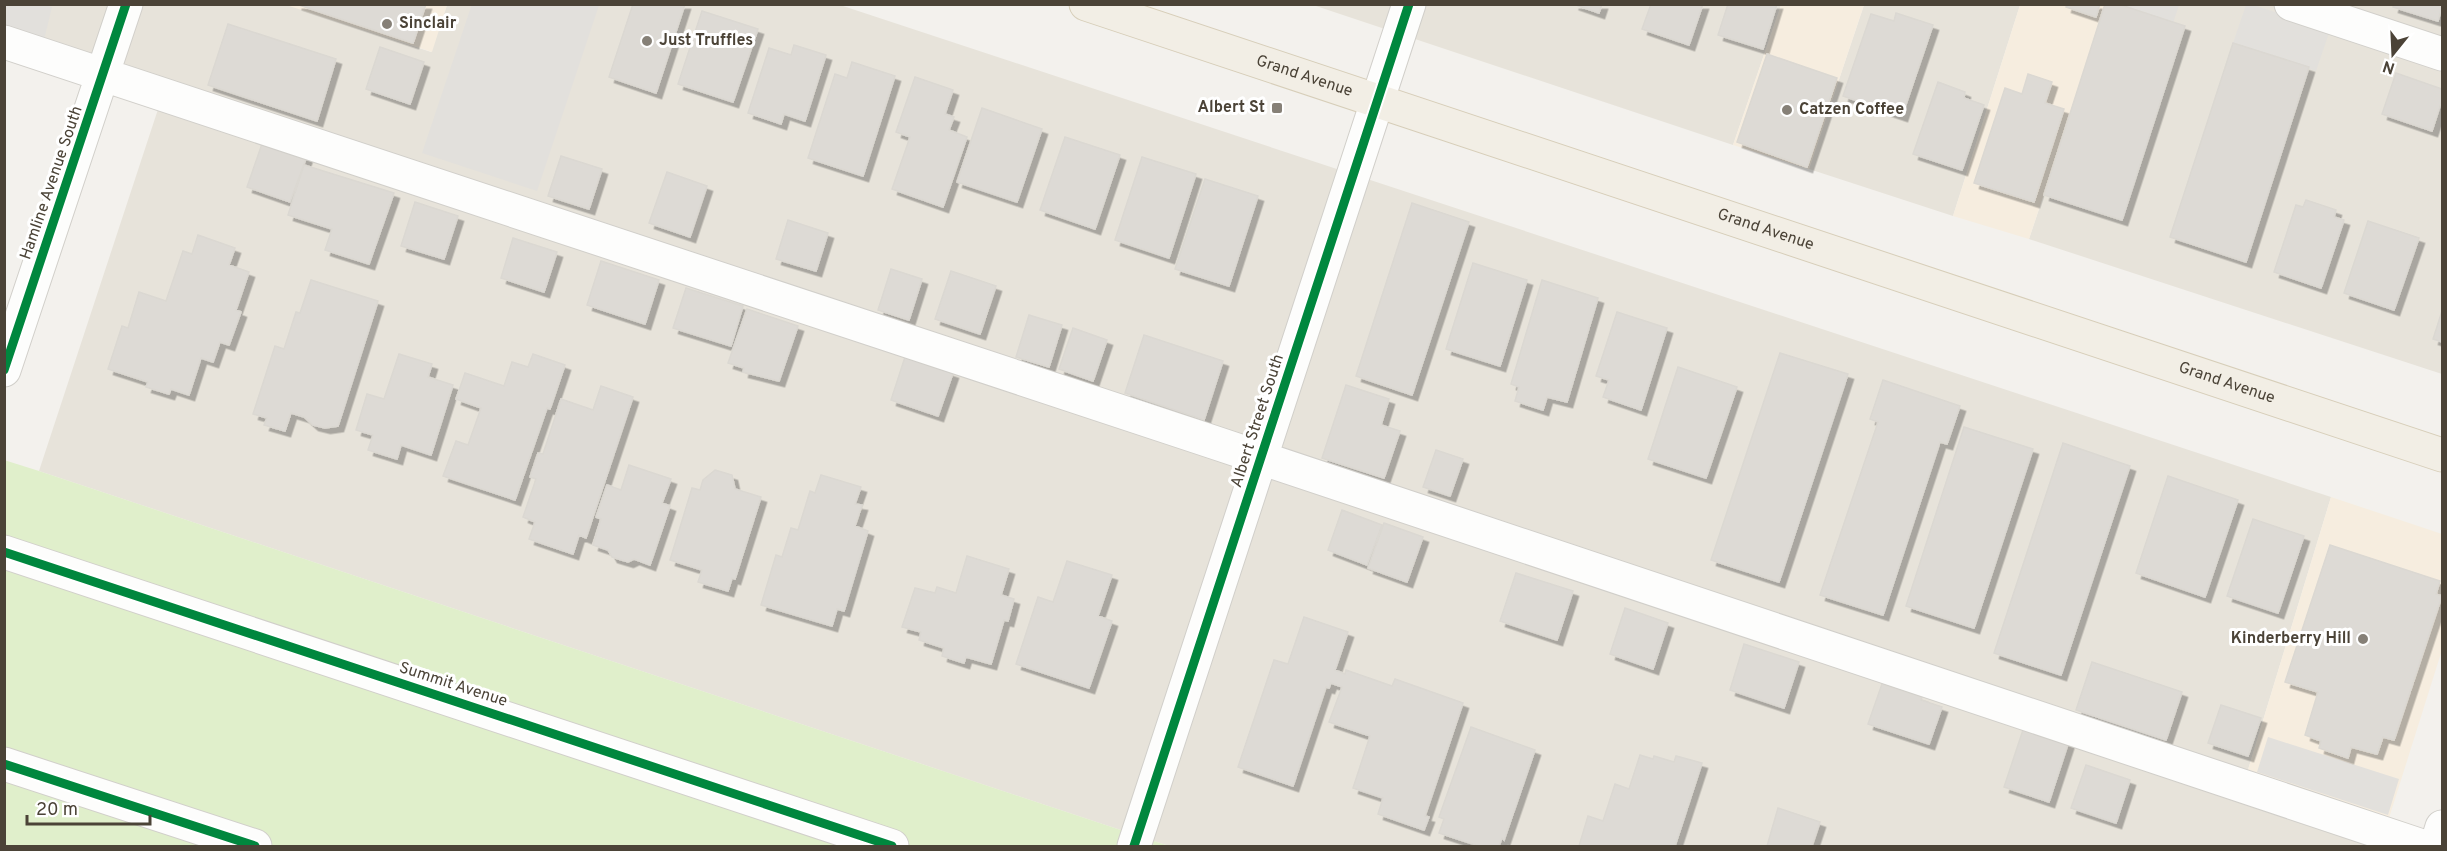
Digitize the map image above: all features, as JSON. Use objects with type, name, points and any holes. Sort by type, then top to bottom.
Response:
[{"type":"main road","name":"Grand Avenue","points":[[1086,4],[2442,455]]},
{"type":"street","name":"Hamline Avenue South","points":[[4,370],[126,4]]},
{"type":"street","name":"Albert Street South","points":[[1134,846],[1409,4]]},
{"type":"street","points":[[2291,4],[2442,54]]},
{"type":"street","points":[[4,42],[2422,846]]},
{"type":"street","name":"Summit Avenue","points":[[4,552],[892,846]]},
{"type":"street","points":[[4,764],[255,846]]},
{"type":"street","points":[[2436,846],[2442,827]]},
{"type":"shaded area","points":[[286,4],[431,52],[447,5],[840,5],[2331,497],[2247,773],[2442,835],[2442,846],[1169,846],[39,471],[165,88],[5,34],[5,5]]},
{"type":"shaded area","points":[[472,4],[599,5],[537,191],[422,153]]},
{"type":"shaded area","points":[[5,5],[52,7],[43,44],[5,31]]},
{"type":"shaded area","name":"Sinclair","points":[[286,5],[447,5],[432,52]]},
{"type":"shaded area","points":[[1313,5],[1781,5],[1733,145]]},
{"type":"shaded area","points":[[1781,5],[1864,5],[1809,169],[1733,145]]},
{"type":"shaded area","points":[[1864,5],[2020,5],[1953,216],[1809,169]]},
{"type":"shaded area","points":[[2020,5],[2107,5],[2029,239],[1953,216]]},
{"type":"shaded area","points":[[2107,5],[2442,5],[2442,374],[2029,239]]},
{"type":"shaded area","points":[[2118,5],[2179,5],[2173,23]]},
{"type":"shaded area","points":[[2246,5],[2253,5],[2330,30],[2316,71],[2233,43]]},
{"type":"shaded area","points":[[2331,497],[2442,534],[2442,650],[2389,818],[2247,773]]},
{"type":"shaded area","points":[[2268,737],[2399,779],[2388,815],[2257,772]]},
{"type":"green space","points":[[4,460],[39,471],[1169,846],[5,846]]},
{"type":"building","name":"Sinclair","points":[[296,4],[426,4],[413,43]]},
{"type":"building","name":"Just Truffles","points":[[633,4],[685,4],[656,93],[609,77]]},
{"type":"building","points":[[1573,4],[1602,4],[1599,13]]},
{"type":"building","points":[[1651,4],[1703,4],[1689,45],[1642,29]]},
{"type":"building","points":[[1728,4],[1777,4],[1763,49],[1718,35]]},
{"type":"building","points":[[2067,4],[2100,4],[2096,17],[2066,7]]},
{"type":"building","points":[[2105,4],[2118,4],[2185,26],[2122,220],[2044,195]]},
{"type":"building","points":[[2394,4],[2442,4],[2442,7],[2438,21],[2393,7]]},
{"type":"building","points":[[702,11],[758,29],[733,102],[678,84]]},
{"type":"building","points":[[1896,13],[1933,25],[1902,116],[1843,96],[1871,14],[1894,21]]},
{"type":"building","points":[[228,24],[336,59],[317,121],[208,85]]},
{"type":"building","points":[[2233,43],[2309,67],[2246,262],[2170,237]]},
{"type":"building","points":[[794,45],[826,55],[805,121],[784,114],[781,124],[748,113],[769,48],[791,55]]},
{"type":"building","points":[[380,47],[424,62],[410,104],[366,89]]},
{"type":"building","name":"Catzen Coffee","points":[[1767,54],[1837,78],[1807,167],[1737,142]]},
{"type":"building","points":[[852,62],[895,76],[863,176],[808,158],[835,74],[847,78]]},
{"type":"building","points":[[2396,73],[2442,89],[2442,100],[2432,131],[2382,114]]},
{"type":"building","points":[[2028,74],[2052,82],[2045,103],[2064,109],[2034,202],[1974,183],[2005,88],[2022,94]]},
{"type":"building","points":[[915,77],[953,90],[945,114],[954,117],[949,130],[967,137],[943,207],[892,189],[910,137],[896,132]]},
{"type":"building","points":[[1938,82],[1965,92],[1964,98],[1984,105],[1962,170],[1913,154]]},
{"type":"building","points":[[982,108],[1042,129],[1017,202],[957,182]]},
{"type":"building","points":[[1065,137],[1120,155],[1095,229],[1040,210]]},
{"type":"building","points":[[263,141],[307,156],[290,202],[247,187]]},
{"type":"building","points":[[561,156],[602,169],[589,209],[548,196]]},
{"type":"building","points":[[1142,157],[1196,174],[1169,258],[1115,240]]},
{"type":"building","points":[[304,165],[394,193],[369,264],[325,250],[332,229],[288,215]]},
{"type":"building","points":[[667,172],[707,186],[690,237],[649,223]]},
{"type":"building","points":[[1205,179],[1258,196],[1229,286],[1175,269]]},
{"type":"building","points":[[2306,200],[2336,210],[2334,217],[2344,220],[2321,288],[2274,272],[2296,205],[2303,207]]},
{"type":"building","points":[[415,202],[458,216],[444,259],[401,246]]},
{"type":"building","points":[[1412,203],[1469,222],[1412,395],[1356,376]]},
{"type":"building","points":[[788,220],[828,233],[816,271],[776,259]]},
{"type":"building","points":[[2368,221],[2419,238],[2394,310],[2344,293]]},
{"type":"building","points":[[198,235],[235,248],[229,265],[249,272],[236,310],[241,312],[229,345],[220,342],[213,362],[201,358],[189,395],[171,389],[169,394],[146,387],[148,382],[108,369],[122,326],[128,328],[139,292],[166,301],[183,251],[192,254]]},
{"type":"building","points":[[513,238],[557,252],[544,292],[501,278]]},
{"type":"building","points":[[601,261],[659,280],[645,324],[587,305]]},
{"type":"building","points":[[1473,263],[1527,280],[1500,366],[1446,349]]},
{"type":"building","points":[[891,269],[922,279],[909,320],[878,310]]},
{"type":"building","points":[[951,271],[996,286],[980,334],[935,319]]},
{"type":"building","points":[[311,280],[378,301],[338,426],[325,428],[313,425],[304,417],[291,413],[285,431],[264,425],[267,418],[253,414],[275,346],[284,349],[296,312],[300,313]]},
{"type":"building","points":[[1542,280],[1598,298],[1567,402],[1547,397],[1543,410],[1515,401],[1519,387],[1511,384]]},
{"type":"building","points":[[686,288],[743,306],[731,346],[673,328]]},
{"type":"building","points":[[747,309],[798,326],[779,381],[743,372],[744,368],[728,363]]},
{"type":"building","points":[[2442,311],[2442,342],[2433,339]]},
{"type":"building","points":[[1617,312],[1667,328],[1641,410],[1603,397],[1609,380],[1596,376]]},
{"type":"building","points":[[1029,315],[1062,325],[1049,367],[1016,357]]},
{"type":"building","points":[[1073,328],[1107,340],[1093,381],[1059,369]]},
{"type":"building","points":[[1144,335],[1223,361],[1204,420],[1125,393]]},
{"type":"building","points":[[1780,353],[1848,374],[1779,582],[1711,560]]},
{"type":"building","points":[[399,354],[432,364],[428,377],[453,385],[431,455],[401,445],[397,459],[368,450],[373,435],[356,430],[367,394],[384,399]]},
{"type":"building","points":[[533,354],[565,365],[550,409],[547,408],[515,500],[443,476],[456,441],[468,445],[481,408],[456,399],[465,373],[504,386],[512,362],[528,367]]},
{"type":"building","points":[[905,357],[953,373],[938,416],[891,400]]},
{"type":"building","points":[[1678,367],[1737,387],[1706,478],[1648,459]]},
{"type":"building","points":[[1883,380],[1960,406],[1947,444],[1940,442],[1883,615],[1820,595],[1878,422],[1870,419]]},
{"type":"building","points":[[1346,385],[1389,399],[1381,425],[1400,431],[1384,478],[1322,458]]},
{"type":"building","points":[[601,386],[633,397],[586,538],[579,535],[573,554],[529,539],[535,522],[523,517],[536,479],[530,477],[538,453],[543,454],[561,399],[593,410]]},
{"type":"building","points":[[1964,427],[2033,449],[1974,628],[1906,606]]},
{"type":"building","points":[[2063,443],[2130,466],[2061,675],[1994,653]]},
{"type":"building","points":[[1436,450],[1463,459],[1450,496],[1423,487]]},
{"type":"building","points":[[629,465],[671,479],[662,503],[670,506],[650,565],[634,559],[628,562],[612,557],[608,550],[593,545],[601,519],[596,517],[607,485],[621,490]]},
{"type":"building","points":[[715,470],[732,475],[735,489],[761,497],[735,579],[732,578],[728,591],[698,582],[702,570],[670,560],[692,488],[700,490],[703,480]]},
{"type":"building","points":[[821,475],[861,487],[855,504],[862,505],[855,526],[868,531],[844,611],[837,609],[832,626],[761,605],[776,555],[782,557],[791,528],[798,530],[810,491],[815,493]]},
{"type":"building","points":[[2168,476],[2238,500],[2205,597],[2136,573]]},
{"type":"building","points":[[1342,510],[1382,525],[1367,565],[1328,550]]},
{"type":"building","points":[[2253,519],[2304,536],[2278,613],[2227,596]]},
{"type":"building","points":[[1384,523],[1423,537],[1407,582],[1368,568]]},
{"type":"building","name":"Kinderberry Hill","points":[[2330,545],[2440,581],[2436,594],[2442,596],[2394,740],[2383,737],[2377,754],[2351,747],[2348,758],[2319,748],[2321,741],[2305,735],[2318,692],[2285,682]]},
{"type":"building","points":[[967,556],[1009,569],[1001,595],[1014,599],[1008,621],[1004,620],[991,664],[966,657],[964,663],[942,656],[944,648],[919,640],[921,632],[902,627],[915,588],[935,593],[937,587],[956,593]]},
{"type":"building","points":[[1067,561],[1112,575],[1098,616],[1112,621],[1089,688],[1016,664],[1038,597],[1053,602]]},
{"type":"building","points":[[1516,573],[1573,591],[1557,640],[1500,621]]},
{"type":"building","points":[[1625,608],[1668,623],[1653,669],[1610,654]]},
{"type":"building","points":[[1304,617],[1348,632],[1335,670],[1345,674],[1346,670],[1392,686],[1395,679],[1463,703],[1425,816],[1429,817],[1424,830],[1378,814],[1383,798],[1353,788],[1370,736],[1329,722],[1342,687],[1331,683],[1329,688],[1326,687],[1293,786],[1238,767],[1274,660],[1288,664]]},
{"type":"building","points":[[1744,644],[1799,662],[1784,708],[1730,690]]},
{"type":"building","points":[[2092,662],[2182,692],[2166,740],[2076,710]]},
{"type":"building","points":[[1882,684],[1922,697],[1921,700],[1942,707],[1929,744],[1868,724]]},
{"type":"building","points":[[2221,705],[2261,718],[2248,756],[2208,743]]},
{"type":"building","points":[[1471,727],[1535,750],[1504,840],[1502,838],[1499,846],[1479,846],[1439,833],[1444,819],[1439,817]]},
{"type":"building","points":[[2024,727],[2069,741],[2049,802],[2004,787]]},
{"type":"building","points":[[1640,755],[1653,759],[1654,756],[1674,762],[1676,756],[1702,763],[1675,846],[1579,846],[1588,816],[1603,821],[1615,784],[1629,789]]},
{"type":"building","points":[[2086,765],[2130,780],[2116,823],[2071,808]]},
{"type":"building","points":[[1778,808],[1820,822],[1812,846],[1767,846]]},
{"type":"cycle path","points":[[4,370],[126,4]]},
{"type":"cycle path","points":[[1134,846],[1409,4]]},
{"type":"cycle path","points":[[4,552],[892,846]]},
{"type":"cycle path","points":[[4,764],[255,846]]},
{"type":"place","name":"Sinclair","points":[[387,24]]},
{"type":"place","name":"Just Truffles","points":[[647,41]]},
{"type":"place","name":"Albert St","points":[[1277,108]]},
{"type":"place","name":"Catzen Coffee","points":[[1787,110]]},
{"type":"place","name":"Kinderberry Hill","points":[[2363,639]]}]
